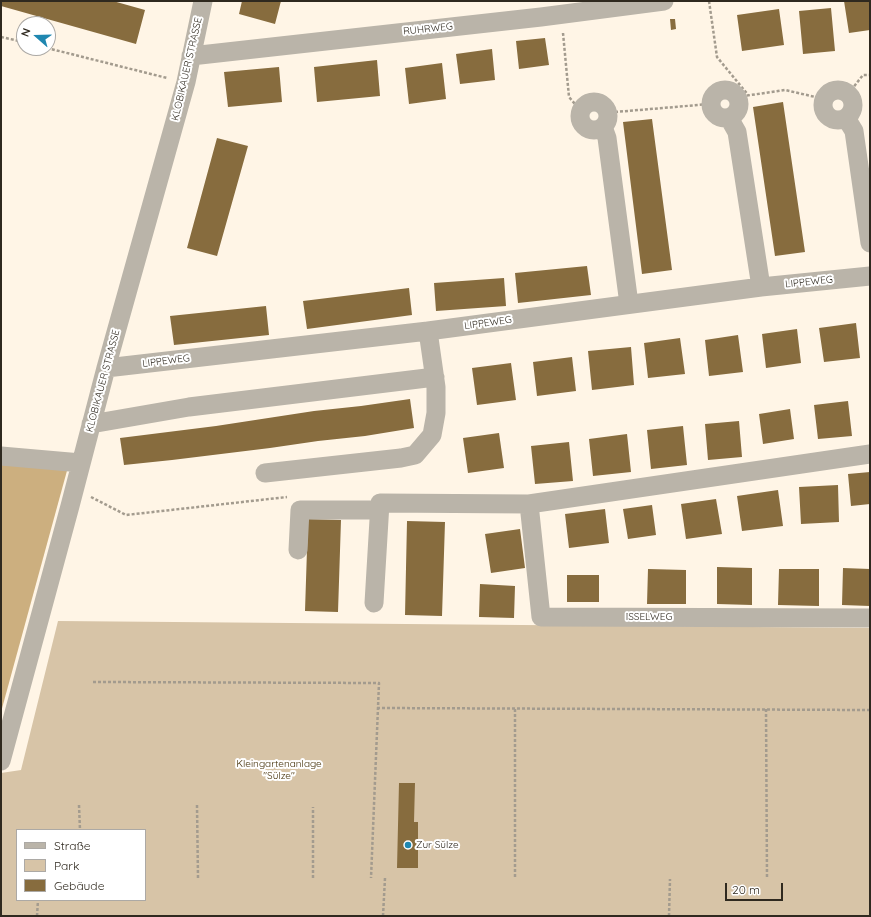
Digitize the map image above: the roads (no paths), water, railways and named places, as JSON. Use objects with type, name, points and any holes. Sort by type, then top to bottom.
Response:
[{"type":"street","name":"KLOBIKAUER STRASSE","points":[[1,761],[75,489],[106,368],[186,82],[203,1]]},
{"type":"street","name":"RUHRWEG","points":[[191,56],[542,9],[561,14],[664,1]]},
{"type":"street","points":[[839,90],[848,94],[851,98],[853,108],[850,115],[846,118],[838,121],[829,118],[825,114],[823,105],[826,95],[833,91],[839,90]]},
{"type":"street","points":[[720,91],[730,91],[734,94],[743,96],[737,111],[732,117],[729,118],[721,118],[717,116],[711,109],[710,104],[714,95],[720,91]]},
{"type":"street","points":[[580,110],[580,120],[585,128],[593,130],[598,129],[606,120],[607,138],[629,304]]},
{"type":"street","points":[[729,118],[737,132],[761,287]]},
{"type":"street","points":[[846,118],[854,131],[870,243]]},
{"type":"street","name":"LIPPEWEG","points":[[106,368],[428,331],[761,287],[870,276]]},
{"type":"street","points":[[266,473],[401,458],[415,455],[432,435],[436,413],[436,387],[428,331]]},
{"type":"street","points":[[91,424],[189,407],[435,377]]},
{"type":"street","points":[[374,603],[380,503],[529,504],[870,454]]},
{"type":"street","points":[[1,456],[81,463]]},
{"type":"street","name":"ISSELWEG","points":[[529,504],[541,617],[870,618]]},
{"type":"street","points":[[298,550],[300,510],[380,510]]},
{"type":"place","name":"Zur Sülze","points":[[408,845]]},
{"type":"park label","name":"Kleingartenanlage \"Sülze\"","points":[[279,770]]}]
